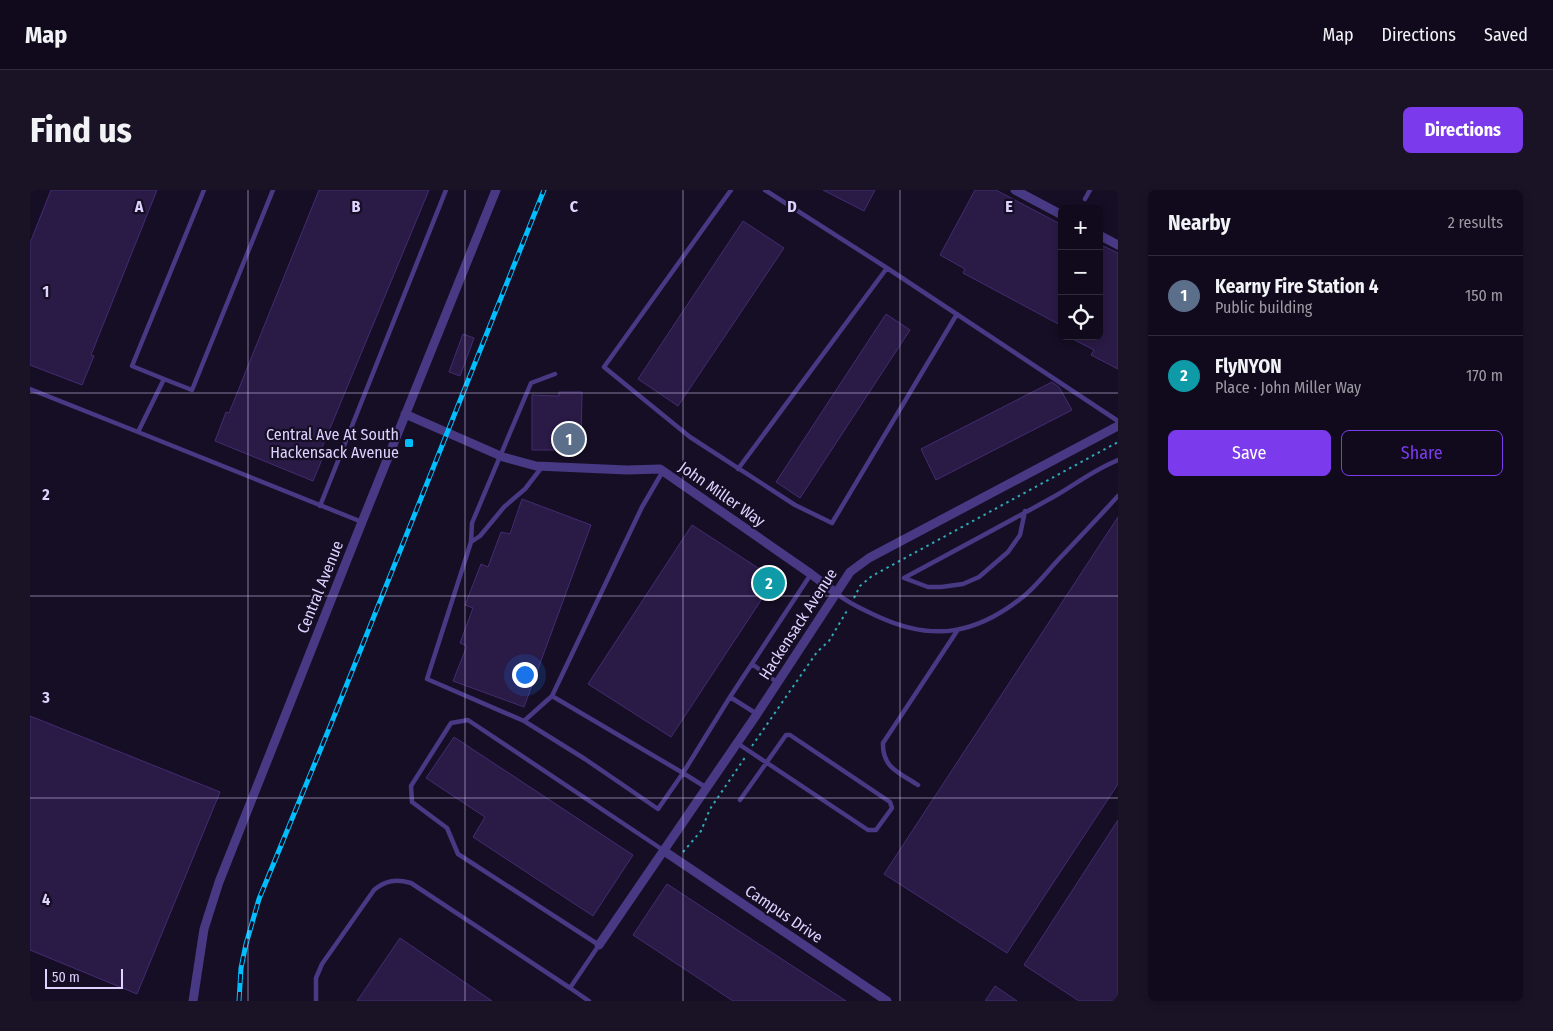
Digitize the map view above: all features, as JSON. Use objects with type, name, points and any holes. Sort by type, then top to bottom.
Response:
[{"type":"street","name":"Central Avenue","points":[[193,1001],[204,929],[219,882],[496,190]]},
{"type":"street","points":[[1015,190],[1058,213]]},
{"type":"street","points":[[1103,237],[1118,245]]},
{"type":"street","name":"John Miller Way","points":[[405,414],[500,456],[536,466],[627,470],[660,469],[836,593]]},
{"type":"street","name":"Hackensack Avenue","points":[[599,945],[738,743],[850,572],[869,558],[1118,426]]},
{"type":"street","name":"Campus Drive","points":[[664,851],[887,1001]]},
{"type":"lane","points":[[204,190],[132,366],[192,390],[273,190]]},
{"type":"lane","points":[[320,506],[446,190]]},
{"type":"lane","points":[[732,190],[604,367],[690,438],[796,506],[832,522],[957,314]]},
{"type":"lane","points":[[765,190],[887,268],[1118,421]]},
{"type":"lane","points":[[1085,199],[1090,190]]},
{"type":"lane","points":[[738,468],[887,268]]},
{"type":"lane","points":[[555,374],[531,383],[500,456],[472,523],[471,542],[427,679],[524,721],[585,758],[658,809],[811,574]]},
{"type":"lane","points":[[138,432],[164,379]]},
{"type":"lane","points":[[30,389],[362,522]]},
{"type":"lane","points":[[1025,512],[1020,536],[1008,552],[979,577],[964,584],[941,587],[928,587],[904,578],[1056,495],[1105,465],[1118,460]]},
{"type":"lane","points":[[471,542],[480,536],[504,507],[525,489],[543,466]]},
{"type":"lane","points":[[524,721],[552,696],[642,507],[663,471]]},
{"type":"lane","points":[[836,593],[845,601],[898,626],[933,632],[957,631],[980,625],[1025,596],[1118,496]]},
{"type":"lane","points":[[918,785],[888,765],[883,754],[883,743],[957,631]]},
{"type":"lane","points":[[752,664],[778,683]]},
{"type":"lane","points":[[552,696],[683,772],[707,788]]},
{"type":"lane","points":[[730,697],[757,714]]},
{"type":"lane","points":[[570,988],[599,945],[458,854],[447,828],[412,802],[411,786],[451,723],[468,720],[664,851]]},
{"type":"lane","points":[[738,743],[749,750],[766,762],[868,830],[876,830],[892,808],[890,802],[790,735],[786,735],[766,762],[740,800]]},
{"type":"lane","points":[[316,1001],[316,978],[322,964],[374,890],[381,884],[398,880],[411,883],[589,1001]]},
{"type":"path","points":[[857,593],[860,586],[872,576],[1118,442]]},
{"type":"path","points":[[676,859],[701,831],[710,809],[749,750],[817,652],[829,640],[843,619]]},
{"type":"building","points":[[51,190],[157,190],[91,355],[94,356],[82,385],[30,365],[30,243]]},
{"type":"building","points":[[319,190],[429,190],[321,450],[325,452],[313,481],[215,441],[226,412],[229,413]]},
{"type":"building","points":[[823,190],[875,190],[864,211]]},
{"type":"building","points":[[975,190],[996,190],[1058,223],[1058,324],[963,273],[965,269],[940,255]]},
{"type":"building","points":[[743,221],[784,248],[678,406],[638,379]]},
{"type":"building","points":[[1103,246],[1118,253],[1118,369],[1091,355],[1094,350],[1075,340],[1103,340]]},
{"type":"building","points":[[886,314],[910,330],[800,498],[776,482]]},
{"type":"building","points":[[463,334],[474,338],[460,376],[449,372]]},
{"type":"building","points":[[1052,382],[1059,387],[1072,410],[936,480],[921,449]]},
{"type":"building","points":[[559,392],[582,392],[581,445],[559,444],[559,450],[532,450],[532,395],[559,396]]},
{"type":"building","points":[[522,499],[591,525],[524,707],[453,681],[467,646],[460,643],[473,608],[465,605],[481,564],[488,567],[501,532],[510,534]]},
{"type":"building","points":[[1118,517],[1118,784],[1007,953],[884,874]]},
{"type":"building","points":[[692,525],[775,579],[671,737],[588,684]]},
{"type":"building","points":[[30,716],[220,792],[137,994],[30,950]]},
{"type":"building","points":[[454,737],[633,855],[593,916],[473,837],[485,817],[426,778]]},
{"type":"building","points":[[1118,820],[1118,1001],[1079,1001],[1024,965]]},
{"type":"building","points":[[667,884],[846,1001],[733,1001],[633,935]]},
{"type":"building","points":[[400,938],[492,1001],[357,1001]]},
{"type":"building","points":[[995,986],[1017,1001],[985,1001]]},
{"type":"railway","points":[[239,1001],[241,968],[259,899],[331,724],[544,190]]},
{"type":"place","name":"Kearny Fire Station 4","points":[[569,439]]},
{"type":"place","name":"Central Ave At South Hackensack Avenue","points":[[409,443]]},
{"type":"place","name":"FlyNYON","points":[[769,583]]}]
